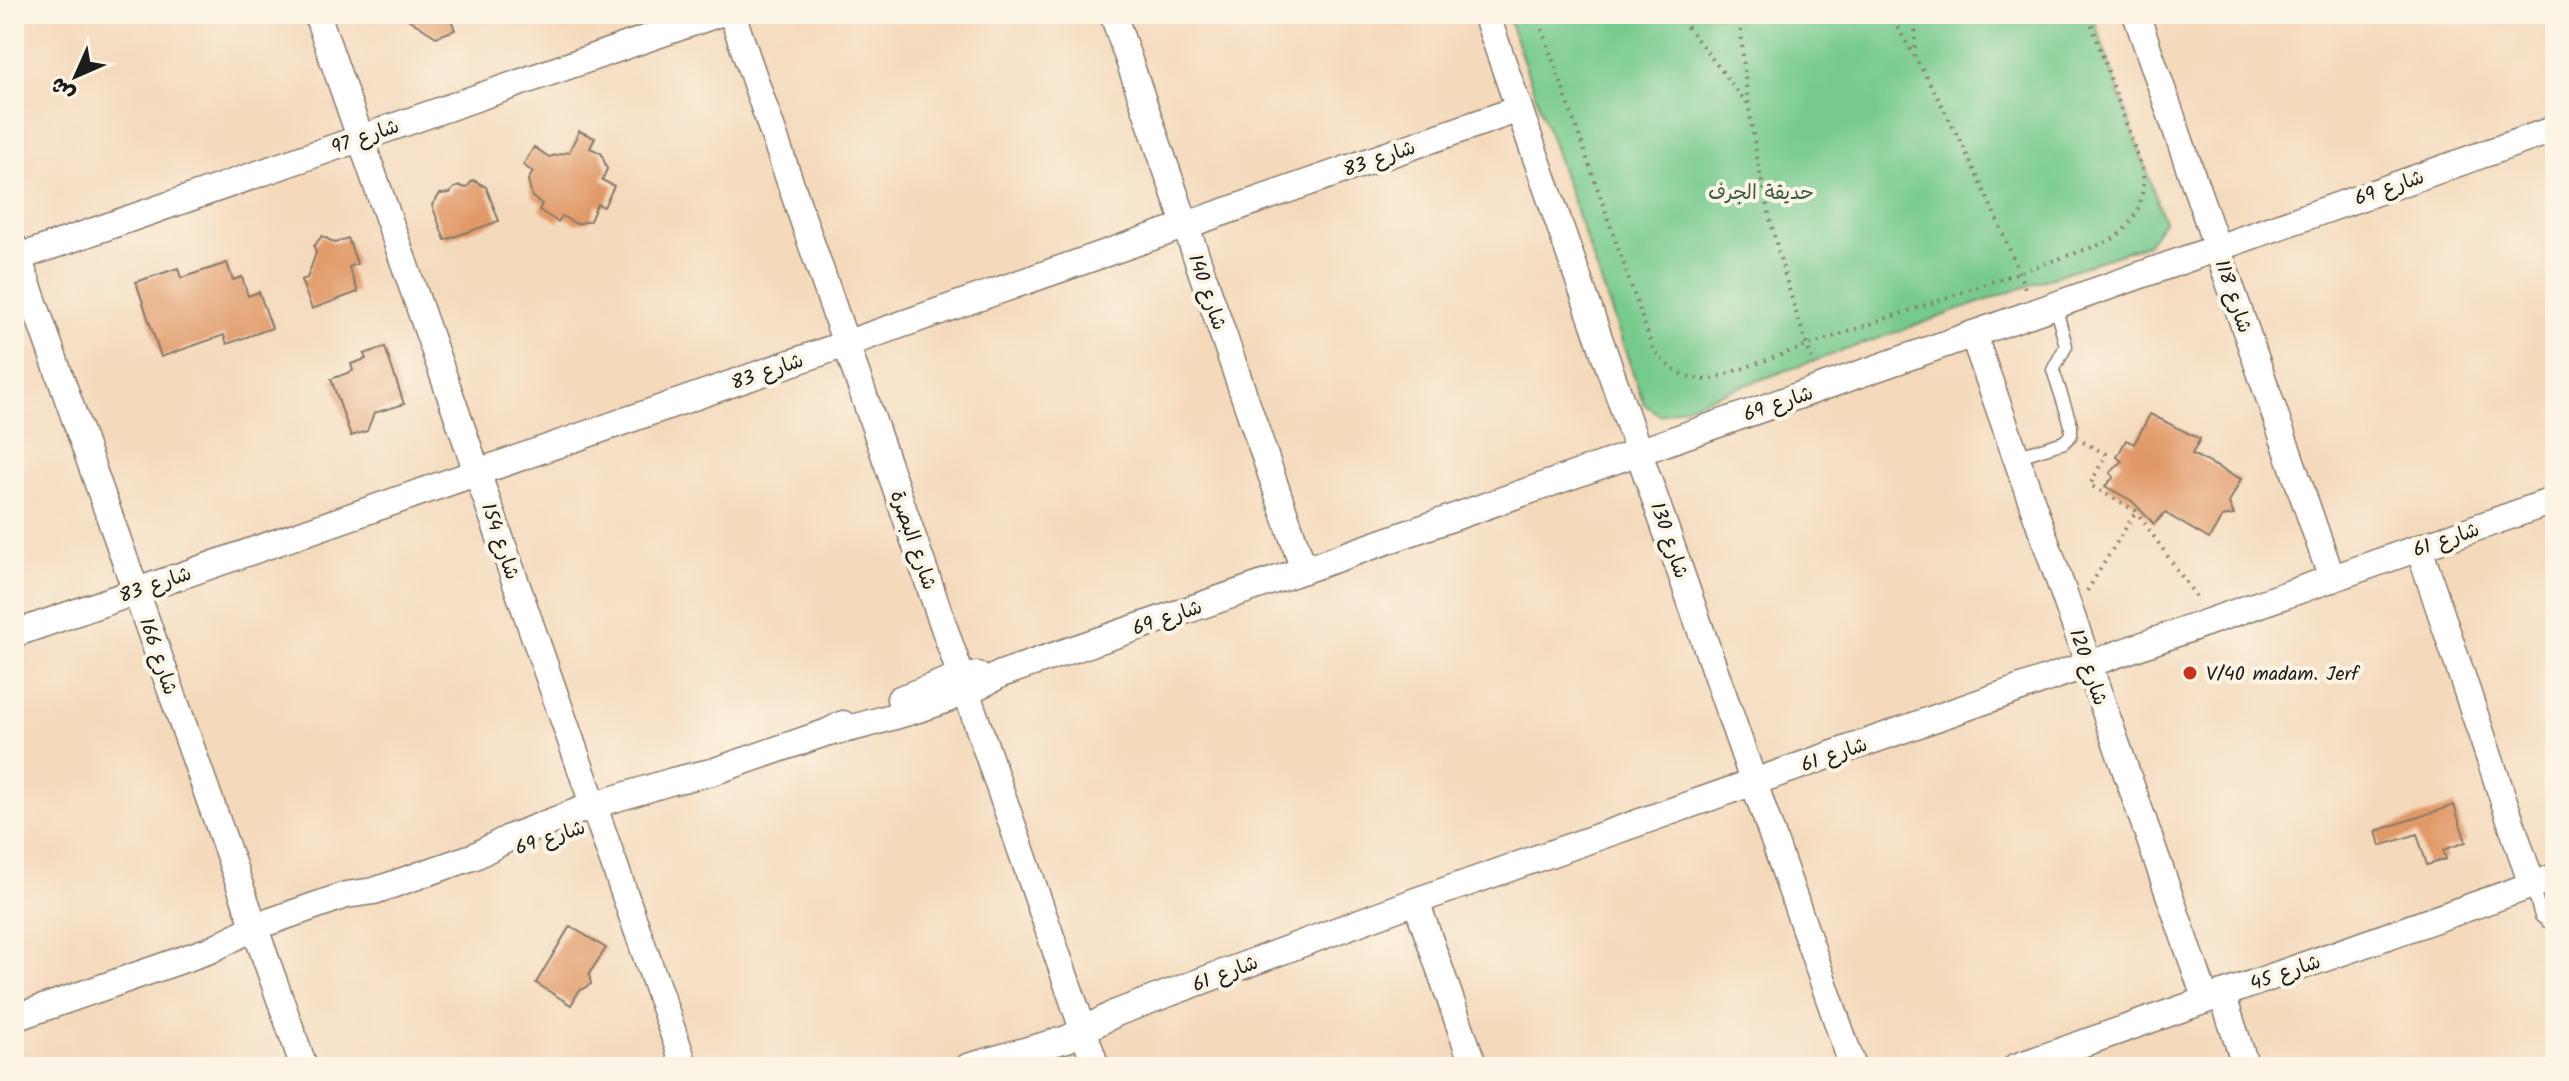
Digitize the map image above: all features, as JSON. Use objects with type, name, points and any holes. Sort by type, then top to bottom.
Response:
[{"type":"street","name":"شارع 154","points":[[317,14],[685,1067]]},
{"type":"street","name":"شارع 97","points":[[15,254],[717,14]]},
{"type":"street","name":"شارع البصرة","points":[[732,14],[1096,1067]]},
{"type":"street","name":"شارع 140","points":[[1113,14],[1304,570]]},
{"type":"street","name":"شارع 130","points":[[1486,14],[1853,1067]]},
{"type":"street","name":"شارع 118","points":[[2136,14],[2332,579]]},
{"type":"street","name":"شارع 83","points":[[14,634],[1519,109]]},
{"type":"street","name":"شارع 69","points":[[14,1018],[257,934],[349,906],[374,891],[475,856],[506,851],[596,813],[685,788],[712,772],[828,732],[861,726],[943,702],[964,685],[1304,570],[2555,129]]},
{"type":"street","name":"شارع 166","points":[[15,254],[304,1067]]},
{"type":"street","name":"شارع 120","points":[[1973,334],[2071,616],[2214,997],[2246,1067]]},
{"type":"street","name":"شارع 61","points":[[958,1067],[982,1054],[1116,1013],[1416,901],[2555,500]]},
{"type":"street","points":[[2419,548],[2544,881]]},
{"type":"street","name":"شارع 45","points":[[2016,1067],[2544,881]]},
{"type":"street","points":[[1416,901],[1474,1067]]},
{"type":"street","name":"شارع 61","points":[[968,1067],[987,1063],[1082,1024]]},
{"type":"lane","points":[[2016,457],[2064,442],[2071,435],[2071,425],[2053,370],[2066,346],[2044,309]]},
{"type":"lane","points":[[2544,881],[2541,916],[2547,921],[2555,920]]},
{"type":"path","points":[[1537,14],[1648,336],[1661,360],[1683,375],[1709,380],[2110,241],[2131,223],[2142,199],[2143,172],[2088,14]]},
{"type":"path","points":[[1677,14],[1748,105]]},
{"type":"path","points":[[1740,14],[1748,105],[1760,175],[1776,244],[1822,387]]},
{"type":"path","points":[[1889,14],[1949,115],[2019,273],[2044,309]]},
{"type":"path","points":[[1915,14],[1915,55]]},
{"type":"path","points":[[2071,435],[2106,454],[2090,485],[2136,511],[2212,621]]},
{"type":"path","points":[[2071,616],[2136,511]]},
{"type":"green space","name":"حديقة الجرف","points":[[1507,14],[2092,14],[2164,221],[2147,244],[1660,415],[1644,404]]},
{"type":"building","points":[[400,14],[449,14],[455,30],[436,37]]},
{"type":"building","points":[[579,131],[595,138],[590,148],[601,153],[607,169],[602,180],[614,186],[604,207],[597,204],[590,221],[576,224],[562,216],[558,222],[539,210],[542,204],[532,197],[528,180],[533,172],[523,165],[534,147],[549,157],[569,152]]},
{"type":"building","points":[[473,180],[486,187],[499,221],[445,240],[432,205],[440,194],[450,193],[460,186],[466,188]]},
{"type":"building","points":[[322,236],[335,243],[348,238],[357,264],[349,267],[358,292],[312,309],[301,280],[307,278],[316,253],[314,246]]},
{"type":"building","points":[[227,263],[233,280],[242,277],[248,296],[259,292],[272,328],[227,344],[224,335],[161,357],[136,282],[178,268],[181,278]]},
{"type":"building","points":[[385,347],[404,404],[374,413],[367,431],[351,436],[331,379],[353,371],[351,364],[366,359],[364,354]]},
{"type":"building","points":[[2150,414],[2200,439],[2192,454],[2241,479],[2229,503],[2234,515],[2222,517],[2209,539],[2165,513],[2154,524],[2132,501],[2105,486],[2114,477],[2110,473],[2122,461],[2117,457],[2126,440],[2134,444]]},
{"type":"building","points":[[2454,805],[2466,842],[2443,850],[2446,859],[2427,865],[2417,834],[2380,846],[2376,831]]},
{"type":"building","points":[[570,926],[606,948],[589,974],[591,984],[579,991],[571,1005],[536,983]]},
{"type":"place","name":"V/40 madam. Jerf","points":[[2190,673]]}]
